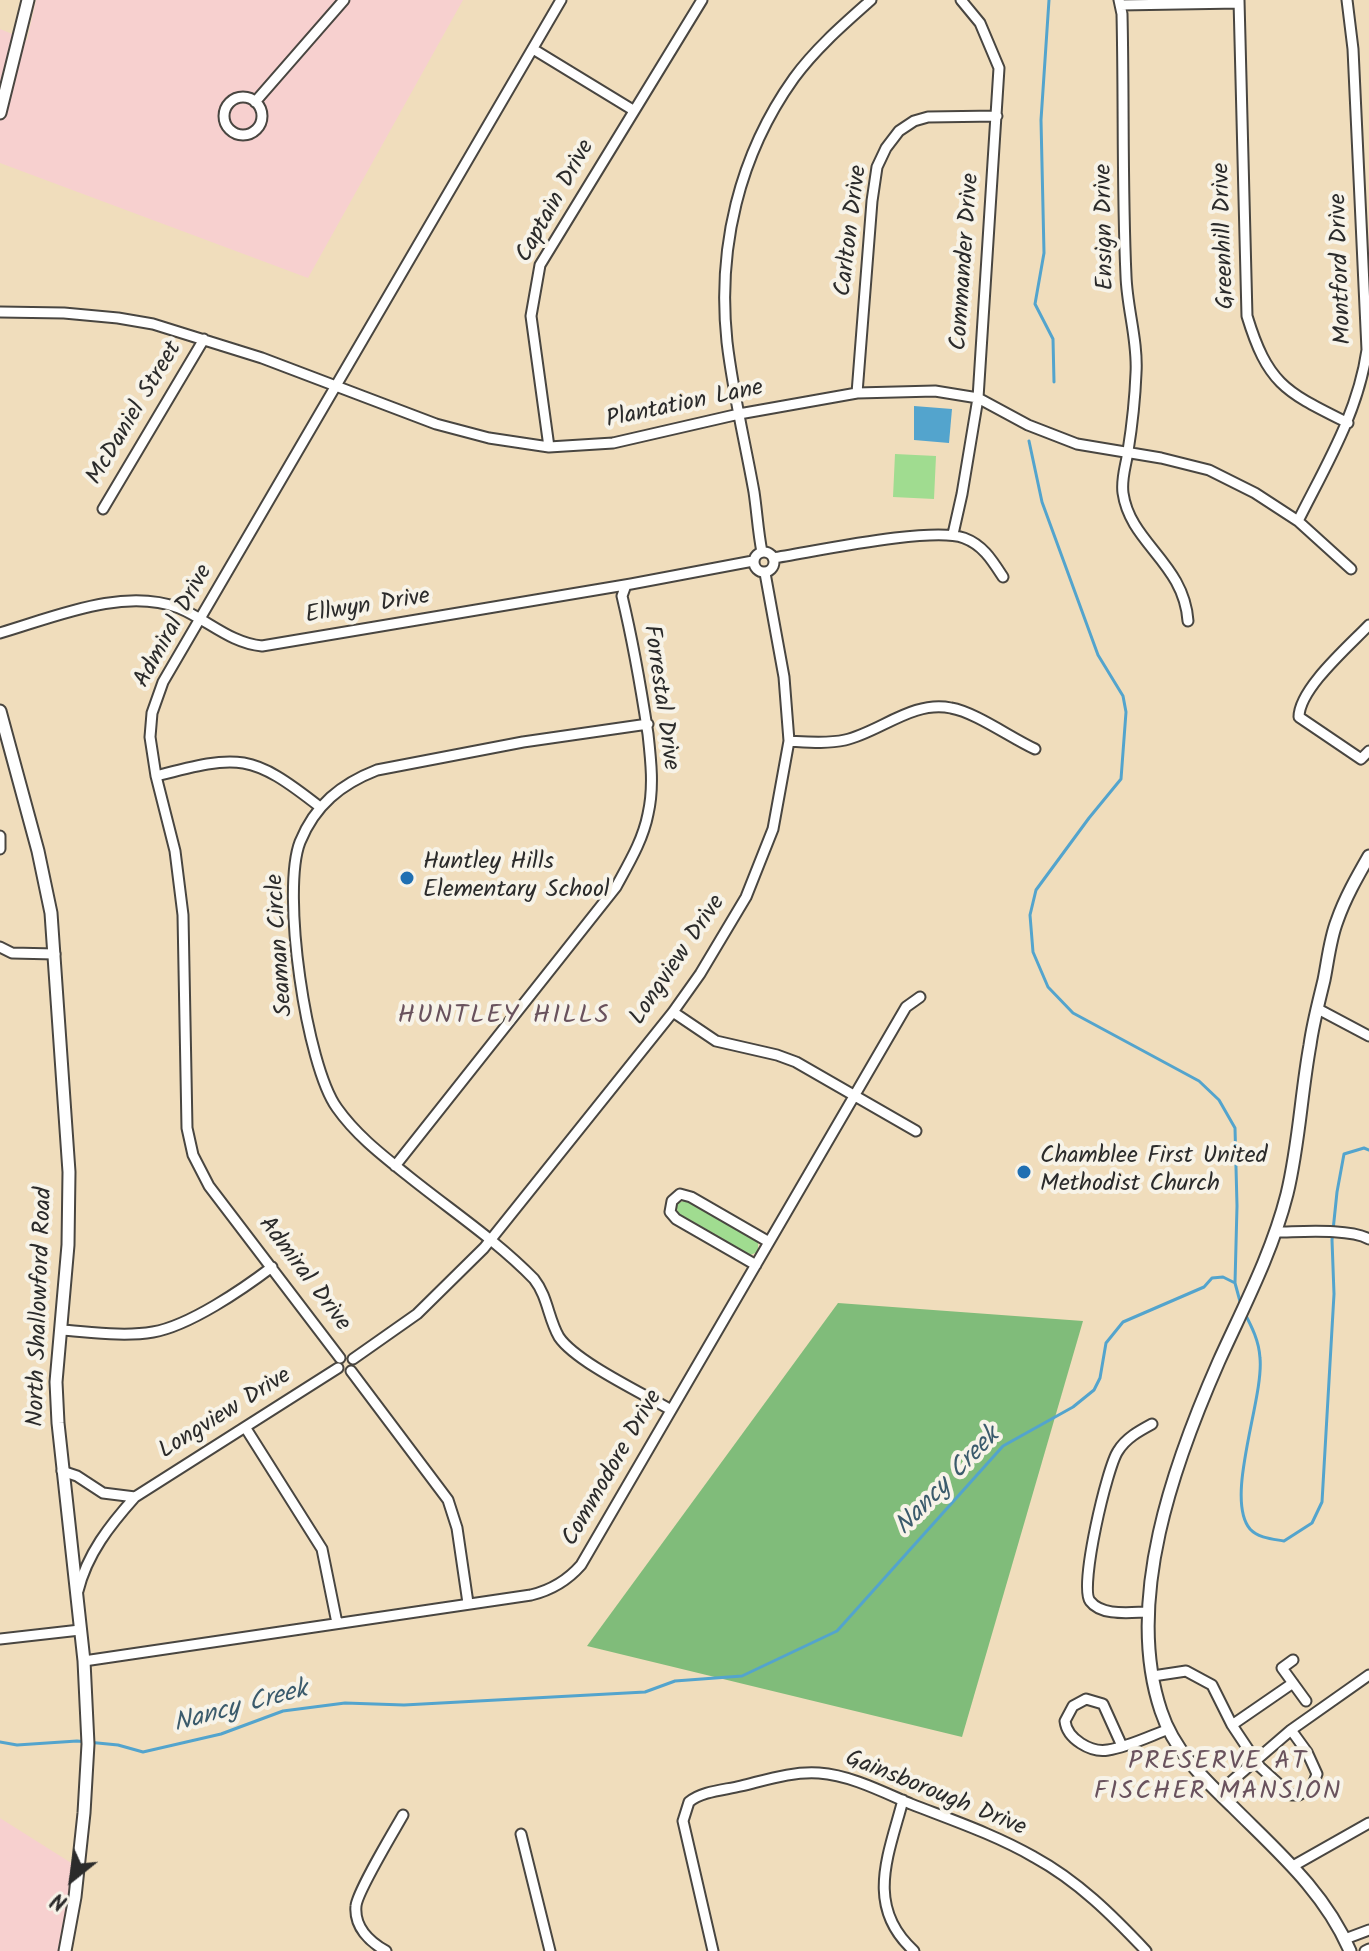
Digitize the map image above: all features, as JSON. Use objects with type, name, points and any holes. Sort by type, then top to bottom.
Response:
[{"type":"street","points":[[0,113],[28,0]]},
{"type":"street","points":[[255,102],[344,0]]},
{"type":"street","name":"Admiral Drive","points":[[339,1363],[272,1267],[209,1186],[197,1166],[189,1141],[183,915],[175,851],[156,776],[150,737],[152,713],[163,682],[561,0]]},
{"type":"street","name":"Captain Drive","points":[[549,447],[531,316],[540,265],[702,0]]},
{"type":"street","points":[[762,552],[727,340],[725,257],[740,187],[763,130],[795,76],[823,43],[871,0]]},
{"type":"street","name":"Commander Drive","points":[[953,534],[978,398],[999,68],[980,23],[961,0]]},
{"type":"street","name":"Montford Drive","points":[[1298,521],[1348,423],[1363,375],[1368,322],[1353,49],[1347,0]]},
{"type":"street","points":[[1120,2],[1239,2]]},
{"type":"street","name":"Ensign Drive","points":[[1120,2],[1126,278],[1136,370],[1128,453],[1122,475],[1126,507],[1176,581],[1186,602],[1188,621]]},
{"type":"street","name":"Greenhill Drive","points":[[1239,2],[1247,316],[1263,360],[1278,381],[1303,400],[1348,423]]},
{"type":"street","points":[[533,49],[633,110]]},
{"type":"street","points":[[244,98],[255,102],[262,118],[257,129],[246,135],[233,132],[224,116],[228,105],[244,98]]},
{"type":"street","name":"Carlton Drive","points":[[857,393],[872,201],[877,167],[886,148],[899,131],[914,121],[928,117],[997,116]]},
{"type":"street","name":"Plantation Lane","points":[[0,312],[118,318],[153,324],[262,358],[436,424],[489,438],[549,447],[613,443],[739,414],[857,393],[935,391],[978,398],[1028,425],[1077,444],[1161,458],[1209,470],[1255,493],[1298,521],[1351,569]]},
{"type":"street","name":"McDaniel Street","points":[[103,509],[204,339]]},
{"type":"street","points":[[773,558],[917,536],[953,534],[984,550],[1003,577]]},
{"type":"street","points":[[762,552],[769,553],[773,558],[773,568],[765,573],[758,571],[753,561],[762,552]]},
{"type":"street","name":"Ellwyn Drive","points":[[0,633],[122,600],[149,600],[174,607],[247,644],[262,646],[753,561]]},
{"type":"street","name":"Longview Drive","points":[[353,1359],[417,1314],[490,1241],[673,1012],[725,933],[762,862],[773,829],[789,741],[784,677],[765,573]]},
{"type":"street","name":"Forrestal Drive","points":[[395,1166],[616,887],[637,846],[648,816],[652,773],[648,724],[622,596],[626,585]]},
{"type":"street","points":[[1369,625],[1307,694],[1296,714],[1307,725],[1369,767]]},
{"type":"street","points":[[789,741],[823,743],[843,740],[866,734],[908,712],[950,707],[1035,749]]},
{"type":"street","name":"North Shallowford Road","points":[[0,714],[46,884],[55,954],[69,1172],[69,1231],[56,1382],[62,1471],[84,1661],[88,1740],[75,1897],[65,1951]]},
{"type":"street","name":"Seaman Circle","points":[[648,724],[523,742],[377,770],[341,787],[320,807],[299,844],[295,877],[298,965],[308,1032],[335,1107],[360,1135],[395,1166],[521,1266],[540,1287],[553,1325],[564,1344],[671,1410]]},
{"type":"street","points":[[1361,759],[1369,751]]},
{"type":"street","points":[[156,776],[203,763],[243,762],[280,776],[320,807]]},
{"type":"street","points":[[0,836],[0,849]]},
{"type":"street","points":[[1350,1951],[1321,1900],[1293,1866],[1182,1753],[1169,1729],[1153,1676],[1149,1612],[1155,1561],[1172,1486],[1194,1421],[1276,1232],[1299,1134],[1310,1045],[1336,923],[1369,856]]},
{"type":"street","points":[[0,947],[12,953],[55,954]]},
{"type":"street","name":"Commodore Drive","points":[[84,1661],[548,1591],[577,1570],[906,1007],[920,997]]},
{"type":"street","points":[[1318,1009],[1369,1036]]},
{"type":"street","points":[[673,1012],[716,1041],[786,1058],[916,1131]]},
{"type":"street","points":[[756,1265],[676,1219],[670,1212],[672,1201],[680,1194],[691,1197],[769,1242]]},
{"type":"street","points":[[1276,1232],[1347,1234],[1369,1239]]},
{"type":"street","points":[[61,1330],[134,1334],[166,1329],[192,1319],[272,1267]]},
{"type":"street","points":[[346,1356],[353,1359],[355,1364],[351,1371],[343,1372],[339,1363],[346,1356]]},
{"type":"street","name":"Longview Drive","points":[[77,1594],[94,1549],[135,1497],[339,1363]]},
{"type":"street","points":[[351,1371],[448,1500],[457,1528],[468,1603]]},
{"type":"street","points":[[1149,1612],[1099,1608],[1090,1601],[1086,1590],[1097,1523],[1112,1463],[1125,1442],[1152,1424]]},
{"type":"street","points":[[245,1427],[322,1549],[337,1623]]},
{"type":"street","points":[[62,1471],[77,1476],[103,1493],[135,1497]]},
{"type":"street","points":[[0,1639],[80,1630]]},
{"type":"street","points":[[1293,1660],[1282,1668],[1306,1701]]},
{"type":"street","points":[[1153,1676],[1186,1671],[1212,1685],[1255,1761],[1287,1793],[1299,1795],[1309,1790],[1317,1779],[1315,1767],[1291,1730]]},
{"type":"street","points":[[1218,1793],[1291,1730],[1369,1675]]},
{"type":"street","points":[[1232,1725],[1293,1683]]},
{"type":"street","points":[[1122,1746],[1103,1704],[1086,1699],[1070,1711],[1066,1727],[1078,1741],[1102,1750],[1122,1746],[1169,1729]]},
{"type":"street","name":"Gainsborough Drive","points":[[713,1951],[683,1821],[689,1802],[710,1793],[763,1781],[795,1774],[819,1773],[847,1779],[903,1800],[1037,1858],[1094,1899],[1146,1951]]},
{"type":"street","points":[[903,1800],[882,1889],[896,1930],[914,1951]]},
{"type":"street","points":[[386,1951],[372,1942],[359,1925],[355,1907],[403,1815]]},
{"type":"street","points":[[1293,1866],[1369,1823]]},
{"type":"street","points":[[521,1834],[550,1951]]},
{"type":"street","points":[[1345,1939],[1369,1930]]},
{"type":"shaded area","points":[[36,0],[463,0],[308,278],[0,163],[0,29],[27,40]]},
{"type":"shaded area","points":[[0,1818],[76,1866],[61,1951],[0,1951]]},
{"type":"green space","points":[[895,454],[936,456],[934,499],[893,497]]},
{"type":"green space","points":[[686,1200],[758,1242],[758,1252],[750,1255],[678,1213],[676,1204]]},
{"type":"green space","points":[[838,1303],[1083,1321],[962,1737],[587,1646]]},
{"type":"water","points":[[914,406],[952,409],[949,443],[914,440]]},
{"type":"waterway","points":[[1049,0],[1041,120],[1044,253],[1035,304],[1053,339],[1054,382]]},
{"type":"waterway","points":[[1029,441],[1042,502],[1098,655],[1123,696],[1126,712],[1121,779],[1036,890],[1030,915],[1033,952],[1048,987],[1073,1013],[1199,1081],[1219,1100],[1235,1128],[1235,1283],[1241,1305]]},
{"type":"waterway","name":"Nancy Creek","points":[[1244,1312],[1257,1340],[1260,1376],[1243,1472],[1243,1514],[1253,1532],[1284,1541],[1312,1523],[1322,1502],[1334,1294],[1332,1240],[1337,1192],[1344,1154],[1364,1148],[1369,1150]]},
{"type":"waterway","name":"Nancy Creek","points":[[0,1742],[17,1745],[77,1741],[118,1745],[143,1752],[221,1734],[283,1711],[345,1703],[404,1705],[645,1692],[675,1681],[742,1676],[837,1631],[1003,1446],[1073,1407],[1094,1390],[1100,1378],[1106,1343],[1123,1322],[1204,1287],[1212,1278],[1223,1277],[1235,1283]]},
{"type":"place","name":"Huntley Hills Elementary School","points":[[407,878]]},
{"type":"place","name":"Chamblee First United Methodist Church","points":[[1024,1172]]},
{"type":"district","name":"HUNTLEY HILLS","points":[[504,1018]]},
{"type":"district","name":"PRESERVE AT FISCHER MANSION","points":[[1218,1779]]}]
